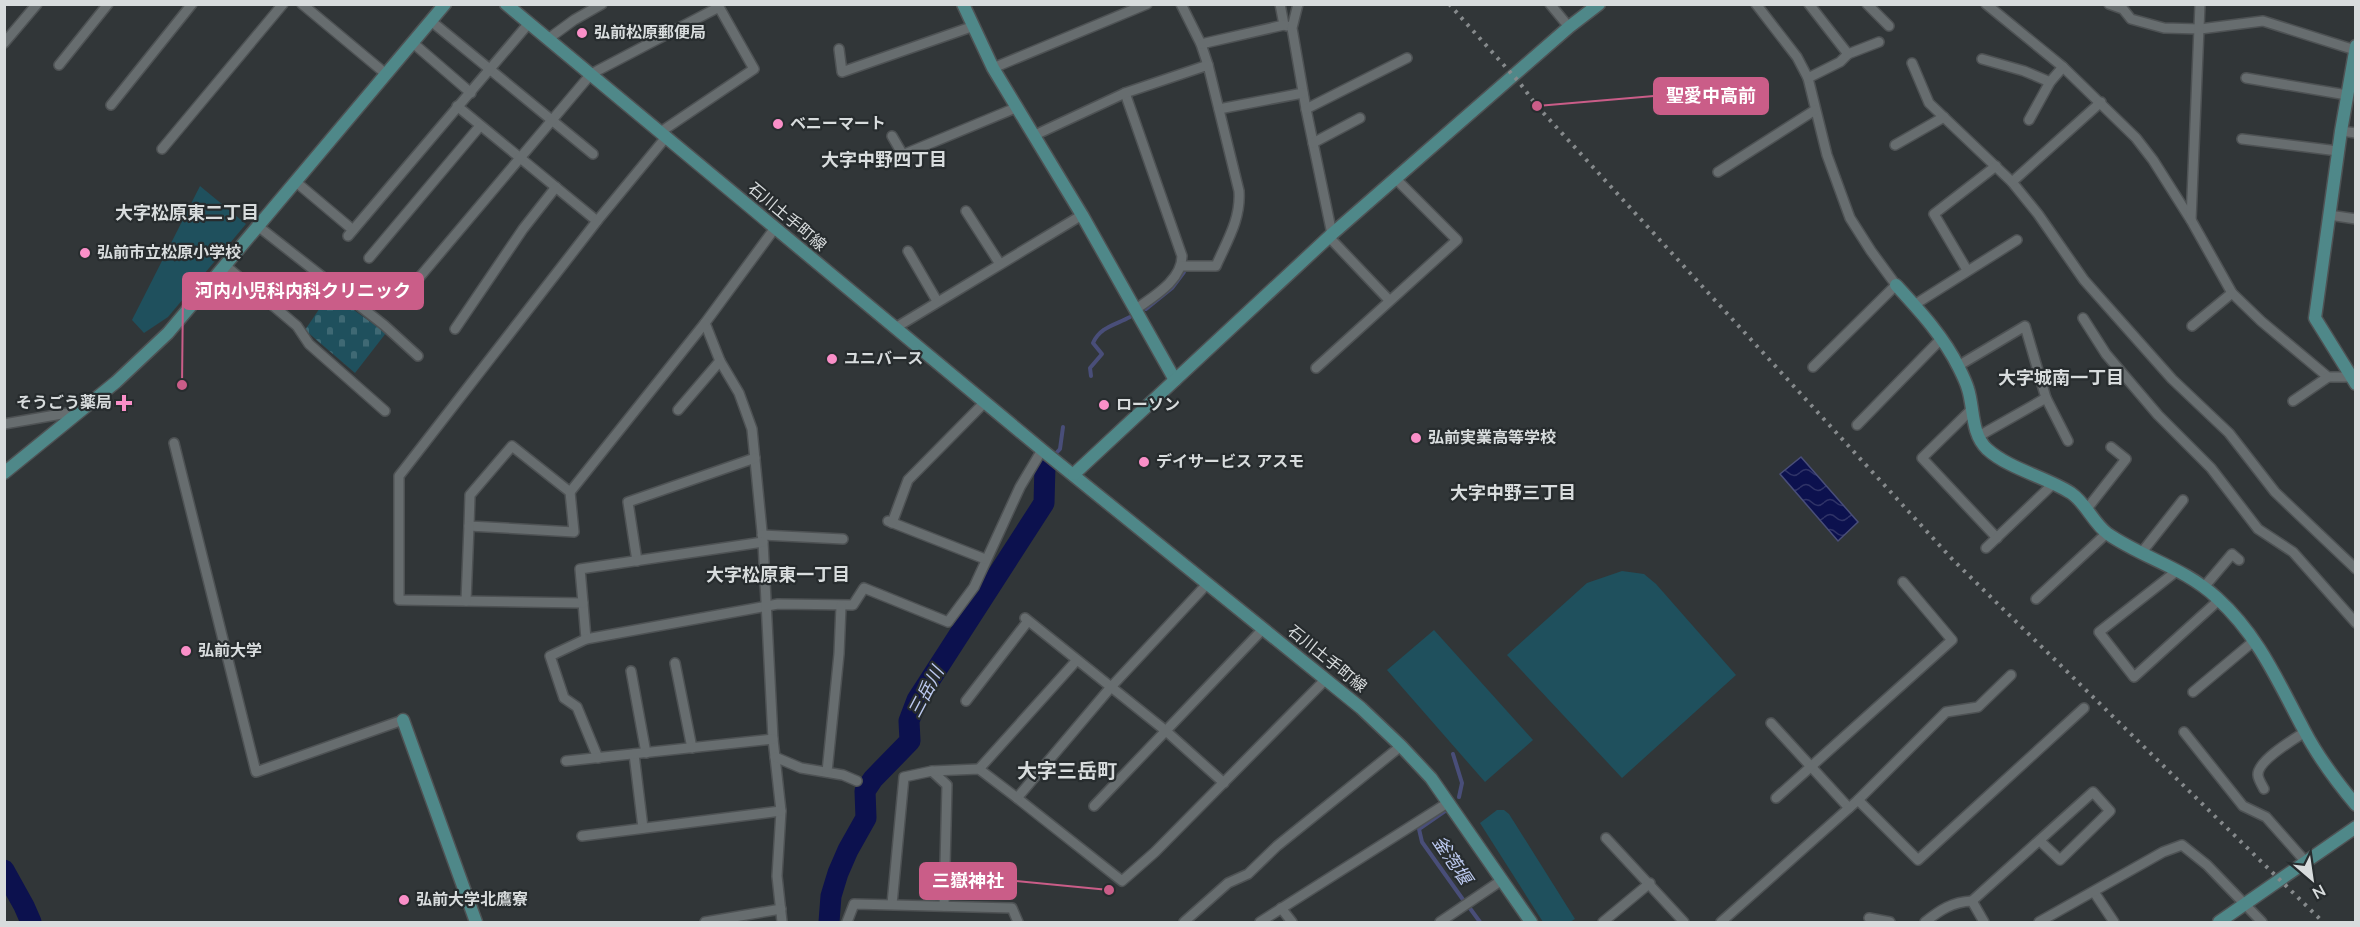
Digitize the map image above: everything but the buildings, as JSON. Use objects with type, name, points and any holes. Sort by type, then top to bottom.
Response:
[{"type":"street","points":[[4,43],[37,4]]},
{"type":"street","points":[[59,65],[108,4]]},
{"type":"street","points":[[111,105],[192,4]]},
{"type":"street","points":[[162,149],[283,4]]},
{"type":"street","points":[[302,4],[386,74]]},
{"type":"street","points":[[4,473],[144,357],[195,303],[445,4]]},
{"type":"street","name":"石川土手町線","points":[[506,4],[1045,452],[1326,679],[1401,746],[1431,778],[1449,802],[1531,922]]},
{"type":"street","points":[[548,39],[574,20],[602,4]]},
{"type":"street","points":[[963,4],[993,68],[1082,214],[1175,380]]},
{"type":"street","points":[[993,68],[1147,4]]},
{"type":"street","points":[[1181,4],[1201,44],[1208,65],[1239,192],[1240,207],[1236,222],[1216,266],[1182,266]]},
{"type":"street","points":[[1280,4],[1288,26],[1303,93],[1331,235],[1389,300]]},
{"type":"street","points":[[1288,26],[1298,4]]},
{"type":"street","points":[[1550,4],[1569,27]]},
{"type":"street","points":[[1074,474],[1331,235],[1569,27],[1599,4]]},
{"type":"street","points":[[1756,4],[1797,57],[1808,78],[1830,165],[1850,218],[1871,251],[1941,339],[1958,366],[1968,389],[1971,410],[1979,436],[1986,448],[2001,458],[2073,494],[2107,533],[2178,570],[2219,600],[2255,640],[2269,662],[2304,732],[2329,772],[2355,805]]},
{"type":"street","points":[[1809,4],[1848,54]]},
{"type":"street","points":[[1867,4],[1889,26]]},
{"type":"street","points":[[1986,4],[2063,67],[2136,138],[2191,220],[2232,293],[2268,327],[2328,376],[2352,380]]},
{"type":"street","points":[[2109,4],[2124,7],[2131,19],[2164,28],[2200,29],[2263,21],[2355,48],[2354,70],[2341,131],[2316,318],[2352,380]]},
{"type":"street","points":[[2191,220],[2200,4]]},
{"type":"street","points":[[407,292],[591,74],[718,7],[754,69],[664,134],[399,476],[399,600],[583,603]]},
{"type":"street","points":[[431,21],[593,154]]},
{"type":"street","points":[[296,182],[350,233],[529,23]]},
{"type":"street","points":[[839,49],[842,72],[974,26]]},
{"type":"street","points":[[1201,44],[1288,26]]},
{"type":"street","points":[[1808,78],[1840,62],[1848,54],[1879,42]]},
{"type":"street","points":[[413,43],[471,93]]},
{"type":"street","points":[[1306,109],[1407,58]]},
{"type":"street","points":[[1982,59],[2024,71],[2050,82]]},
{"type":"street","points":[[1912,63],[1929,103],[2012,182],[2038,214],[2084,280],[2111,311],[2172,379],[2229,433],[2276,492],[2355,569]]},
{"type":"street","points":[[1035,135],[1125,93],[1208,65]]},
{"type":"street","points":[[2029,120],[2050,82],[2063,67]]},
{"type":"street","points":[[2246,78],[2347,95]]},
{"type":"street","points":[[1125,93],[1182,256],[1182,266],[1163,290],[1136,309]]},
{"type":"street","points":[[1219,109],[1303,93]]},
{"type":"street","points":[[2012,182],[2101,102]]},
{"type":"street","points":[[456,106],[597,221]]},
{"type":"street","points":[[883,163],[1018,107]]},
{"type":"street","points":[[1718,172],[1815,110]]},
{"type":"street","points":[[1895,145],[1944,117]]},
{"type":"street","points":[[1313,143],[1360,118]]},
{"type":"street","points":[[369,258],[480,126]]},
{"type":"street","points":[[2341,131],[2355,133]]},
{"type":"street","points":[[892,136],[903,155]]},
{"type":"street","points":[[2242,139],[2338,151]]},
{"type":"street","points":[[1967,270],[1934,214],[1996,166]]},
{"type":"street","points":[[1316,368],[1457,240],[1396,179]]},
{"type":"street","points":[[455,329],[523,229],[556,187]]},
{"type":"street","points":[[966,211],[1000,264]]},
{"type":"street","points":[[895,328],[1082,214]]},
{"type":"street","points":[[2329,215],[2355,219]]},
{"type":"street","points":[[259,227],[384,325],[418,356]]},
{"type":"street","points":[[469,526],[574,532],[570,492],[705,323],[775,228]]},
{"type":"street","points":[[1914,305],[2017,240]]},
{"type":"street","points":[[908,251],[938,302]]},
{"type":"street","points":[[225,266],[297,326],[309,344],[386,411]]},
{"type":"street","points":[[1813,368],[1896,285]]},
{"type":"street","points":[[2192,326],[2232,293]]},
{"type":"street","points":[[2083,318],[2106,354],[2158,414],[2211,468],[2258,529],[2293,552],[2355,623]]},
{"type":"street","points":[[705,323],[720,361],[739,393],[752,429],[763,538],[773,739],[781,811],[777,876],[783,922]]},
{"type":"street","points":[[1958,366],[2025,326],[2046,398],[2068,441]]},
{"type":"street","points":[[1857,425],[1941,339]]},
{"type":"street","points":[[678,410],[720,361]]},
{"type":"street","points":[[2293,401],[2328,376]]},
{"type":"street","points":[[1979,436],[2046,398]]},
{"type":"street","points":[[985,402],[908,480],[890,522],[986,559]]},
{"type":"street","points":[[1971,410],[1922,458],[1997,538]]},
{"type":"street","points":[[4,424],[81,411]]},
{"type":"street","points":[[174,443],[256,772],[403,720],[476,922]]},
{"type":"street","points":[[466,601],[470,495],[512,446],[570,492]]},
{"type":"street","points":[[2086,510],[2126,459],[2111,447]]},
{"type":"street","points":[[598,758],[577,707],[564,698],[550,656],[586,639],[778,604],[853,605],[864,588],[948,622],[974,587],[1020,487],[1045,452]]},
{"type":"street","points":[[637,561],[628,502],[755,458]]},
{"type":"street","points":[[1986,548],[2053,484]]},
{"type":"street","points":[[2142,552],[2183,500]]},
{"type":"street","points":[[2036,599],[2107,533]]},
{"type":"street","points":[[586,639],[580,569],[763,538],[843,538]]},
{"type":"street","points":[[2204,587],[2232,554],[2239,560]]},
{"type":"street","points":[[2178,570],[2099,632],[2134,677],[2219,600]]},
{"type":"street","points":[[1776,798],[1952,640],[1903,582]]},
{"type":"street","points":[[1017,798],[1111,687],[1208,583]]},
{"type":"street","points":[[827,772],[839,654],[841,606]]},
{"type":"street","points":[[966,701],[1026,620],[1166,731],[1224,783]]},
{"type":"street","points":[[1094,806],[1263,629]]},
{"type":"street","points":[[2193,692],[2255,640]]},
{"type":"street","points":[[979,769],[1077,660]]},
{"type":"street","points":[[675,663],[692,748]]},
{"type":"street","points":[[631,671],[646,753]]},
{"type":"street","points":[[1727,920],[1858,800],[1946,712],[1978,707],[2011,675]]},
{"type":"street","points":[[892,904],[904,777],[932,771],[979,769],[1122,881],[1155,852],[1326,679]]},
{"type":"street","points":[[1858,800],[1918,860],[2084,708]]},
{"type":"street","points":[[1772,723],[1849,808]]},
{"type":"street","points":[[2184,732],[2243,806],[2266,817],[2305,861]]},
{"type":"street","points":[[2264,789],[2258,775],[2260,768],[2267,759],[2304,732]]},
{"type":"street","points":[[566,761],[773,739]]},
{"type":"street","points":[[1184,922],[1228,883],[1248,874],[1277,846],[1401,746]]},
{"type":"street","points":[[634,754],[643,828]]},
{"type":"street","points":[[775,757],[801,768],[843,775],[857,782]]},
{"type":"street","points":[[932,771],[947,785],[944,906]]},
{"type":"street","points":[[1925,922],[1944,908],[1960,902],[1972,901],[2093,792],[2110,811],[2060,860],[2040,841]]},
{"type":"street","points":[[1260,922],[1449,802]]},
{"type":"street","points":[[582,836],[781,811]]},
{"type":"street","points":[[2219,922],[2355,827]]},
{"type":"street","points":[[1606,838],[1684,922]]},
{"type":"street","points":[[2039,922],[2163,852],[2182,845],[2207,865],[2262,922]]},
{"type":"street","points":[[1440,922],[1502,880]]},
{"type":"street","points":[[1603,922],[1650,883]]},
{"type":"street","points":[[2094,892],[2114,922]]},
{"type":"street","points":[[1972,901],[1984,922]]},
{"type":"street","points":[[847,922],[854,904],[1012,908],[1018,922]]},
{"type":"street","points":[[1281,908],[1292,922]]},
{"type":"street","points":[[705,922],[781,909]]},
{"type":"street","points":[[1869,918],[1890,922]]},
{"type":"green space","points":[[200,186],[246,224],[168,317],[144,333],[132,320]]},
{"type":"green space","points":[[330,293],[386,333],[355,373],[305,330]]},
{"type":"green space","points":[[1622,571],[1644,574],[1656,584],[1736,675],[1622,778],[1507,655],[1587,583]]},
{"type":"green space","points":[[1434,630],[1533,740],[1485,782],[1387,670]]},
{"type":"green space","points":[[1497,810],[1504,810],[1509,814],[1575,919],[1570,922],[1543,922],[1480,823]]},
{"type":"water","points":[[1801,457],[1858,522],[1838,541],[1780,474]]},
{"type":"waterway","points":[[1146,309],[1172,288],[1184,272]]},
{"type":"waterway","points":[[1091,376],[1090,368],[1102,354],[1093,343],[1096,338],[1108,327],[1130,317]]},
{"type":"waterway","points":[[1045,465],[1060,449],[1063,427]]},
{"type":"waterway","name":"三岳川","points":[[829,922],[831,896],[838,873],[866,818],[865,791],[873,779],[910,741],[909,721],[917,700],[1044,503],[1045,465]]},
{"type":"waterway","name":"釜萢堰","points":[[1453,754],[1462,783],[1459,797]]},
{"type":"waterway","name":"釜萢堰","points":[[1445,811],[1419,829],[1422,842],[1464,901]]},
{"type":"waterway","points":[[4,870],[31,922]]},
{"type":"waterway","name":"釜萢堰","points":[[1469,907],[1480,922]]},
{"type":"railway","points":[[1449,4],[1519,82],[1537,106],[1953,560],[2323,922]]},
{"type":"place","name":"弘前松原郵便局","points":[[582,33]]},
{"type":"place","name":"聖愛中高前","points":[[1537,106]]},
{"type":"place","name":"ベニーマート","points":[[778,124]]},
{"type":"place","name":"弘前市立松原小学校","points":[[85,253]]},
{"type":"place","name":"ユニバース","points":[[832,359]]},
{"type":"place","name":"河内小児科内科クリニック","points":[[182,385]]},
{"type":"place","name":"そうごう薬局","points":[[124,403]]},
{"type":"place","name":"ローソン","points":[[1104,405]]},
{"type":"place","name":"弘前実業高等学校","points":[[1416,438]]},
{"type":"place","name":"デイサービス アスモ","points":[[1144,462]]},
{"type":"place","name":"弘前大学","points":[[186,651]]},
{"type":"place","name":"三嶽神社","points":[[1109,890]]},
{"type":"place","name":"弘前大学北鷹寮","points":[[404,900]]},
{"type":"district","name":"大字中野四丁目","points":[[884,160]]},
{"type":"district","name":"大字松原東二丁目","points":[[187,213]]},
{"type":"district","name":"大字城南一丁目","points":[[2061,378]]},
{"type":"district","name":"大字中野三丁目","points":[[1513,493]]},
{"type":"district","name":"大字松原東一丁目","points":[[778,575]]},
{"type":"district","name":"大字三岳町","points":[[1067,771]]}]
